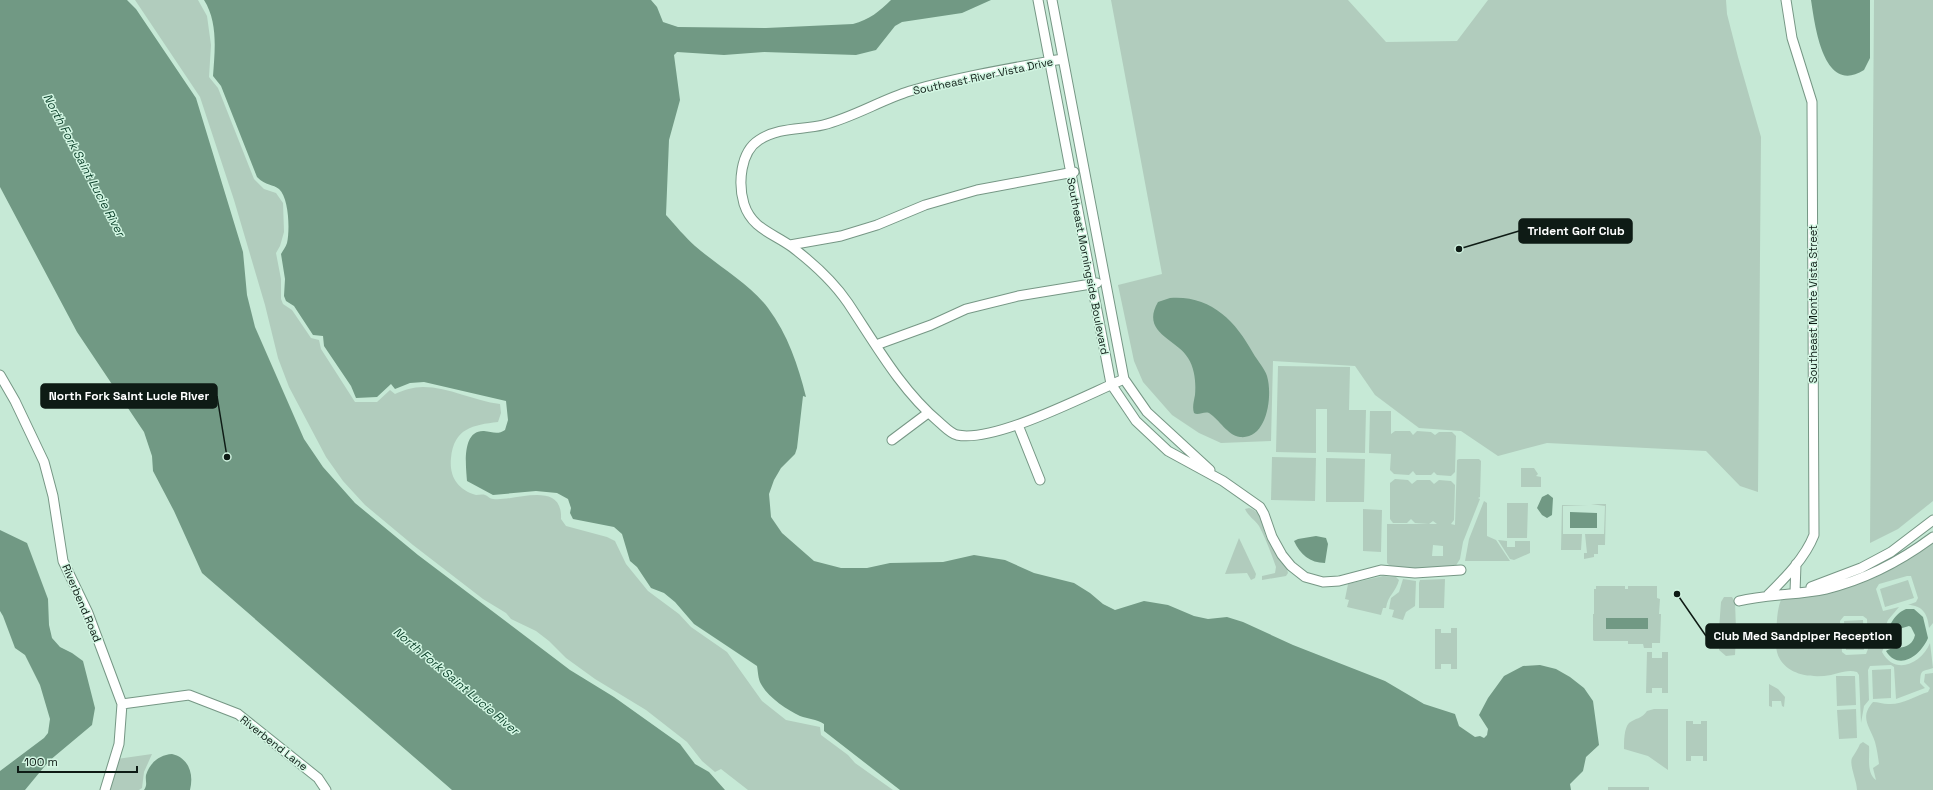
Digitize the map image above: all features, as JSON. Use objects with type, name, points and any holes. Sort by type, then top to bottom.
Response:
[{"type":"street","name":"Southeast Morningside Boulevard","points":[[1038,0],[1090,284],[1111,384],[1136,421],[1168,451],[1223,482],[1260,507],[1272,537],[1282,555],[1291,566],[1305,577],[1323,582],[1339,582],[1380,570],[1415,573],[1461,570]]},
{"type":"street","name":"Southeast Morningside Boulevard","points":[[1052,0],[1104,281],[1124,379],[1147,412],[1223,482]]},
{"type":"street","name":"Southeast Monte Vista Street","points":[[1768,595],[1786,577],[1796,564],[1814,535],[1812,102],[1792,38],[1786,0]]},
{"type":"street","name":"Southeast River Vista Drive","points":[[1062,59],[909,92],[824,125],[776,132],[757,141],[743,160],[740,184],[744,205],[753,223],[790,245],[821,270],[843,295],[897,378],[928,412],[954,434],[965,436],[980,434],[1018,425],[1124,379]]},
{"type":"street","points":[[790,245],[841,236],[877,225],[925,205],[977,190],[1084,170]]},
{"type":"street","points":[[876,345],[930,325],[966,309],[1018,296],[1104,281]]},
{"type":"street","name":"Riverbend Road","points":[[0,375],[15,401],[44,462],[53,496],[63,561],[88,613],[122,704],[119,744],[105,790]]},
{"type":"street","points":[[892,440],[928,412]]},
{"type":"street","points":[[1018,425],[1040,480]]},
{"type":"street","points":[[1795,592],[1861,568],[1890,552],[1933,520]]},
{"type":"street","points":[[1739,601],[1768,595],[1825,589],[1844,584],[1881,568],[1916,550],[1933,537]]},
{"type":"street","points":[[1795,592],[1796,564]]},
{"type":"street","name":"Riverbend Lane","points":[[122,704],[189,695],[238,714],[318,778],[326,790]]},
{"type":"shaded area","points":[[135,0],[198,0],[207,16],[211,45],[209,77],[218,88],[254,179],[264,189],[276,193],[283,203],[284,232],[280,246],[276,253],[281,279],[281,299],[283,304],[292,310],[311,338],[319,340],[321,349],[355,402],[377,402],[390,390],[395,394],[409,389],[423,387],[442,389],[500,404],[501,413],[498,422],[473,427],[466,430],[456,440],[451,458],[451,465],[453,477],[464,490],[476,495],[485,495],[491,499],[535,495],[546,496],[554,499],[559,507],[561,519],[566,526],[607,537],[615,541],[626,564],[648,591],[679,614],[691,627],[727,652],[762,701],[786,720],[820,727],[821,735],[848,755],[855,763],[893,790],[748,790],[721,769],[715,772],[702,761],[687,742],[646,710],[595,679],[566,658],[549,641],[536,631],[511,619],[506,613],[483,599],[413,545],[365,505],[343,481],[326,457],[289,387],[278,358],[265,305],[234,200],[200,97]]},
{"type":"shaded area","points":[[1111,0],[1348,0],[1386,42],[1457,41],[1488,0],[1726,0],[1727,14],[1761,137],[1758,492],[1740,486],[1706,451],[1547,443],[1498,456],[1461,431],[1419,428],[1375,395],[1355,366],[1273,361],[1271,441],[1221,443],[1199,433],[1172,415],[1143,382],[1134,361],[1118,285],[1162,274]]},
{"type":"shaded area","points":[[1874,0],[1933,0],[1933,501],[1898,529],[1870,543]]},
{"type":"shaded area","points":[[1278,366],[1350,367],[1349,410],[1366,410],[1365,453],[1327,452],[1327,409],[1316,409],[1316,453],[1276,452]]},
{"type":"shaded area","points":[[1370,411],[1391,411],[1391,434],[1395,431],[1410,431],[1413,435],[1417,431],[1431,432],[1435,435],[1439,432],[1452,432],[1456,436],[1455,472],[1451,476],[1437,475],[1434,472],[1431,475],[1416,475],[1413,471],[1409,475],[1394,474],[1390,470],[1391,454],[1369,453]]},
{"type":"shaded area","points":[[1272,457],[1316,458],[1315,501],[1271,500]]},
{"type":"shaded area","points":[[1326,458],[1365,459],[1364,502],[1326,502]]},
{"type":"shaded area","points":[[1479,459],[1481,461],[1480,497],[1478,498],[1480,499],[1463,542],[1460,559],[1455,567],[1421,569],[1390,566],[1387,563],[1387,524],[1429,524],[1415,523],[1411,519],[1407,523],[1393,523],[1390,519],[1390,483],[1395,479],[1408,480],[1412,484],[1417,480],[1430,480],[1434,484],[1439,480],[1451,481],[1455,485],[1454,520],[1451,524],[1455,525],[1457,460]],"holes":[[[1433,521],[1437,524],[1429,524]],[[1433,545],[1443,546],[1443,556],[1432,556]]]},
{"type":"shaded area","points":[[1521,468],[1534,468],[1538,474],[1536,476],[1541,477],[1541,487],[1521,487]]},
{"type":"shaded area","points":[[1484,501],[1487,503],[1487,536],[1496,540],[1510,561],[1465,561],[1469,539]]},
{"type":"shaded area","points":[[1507,503],[1528,503],[1527,538],[1507,538]]},
{"type":"shaded area","points":[[1591,504],[1606,504],[1605,545],[1598,545],[1598,554],[1594,554],[1594,557],[1584,559],[1584,553],[1587,553],[1585,534],[1604,534],[1605,506]]},
{"type":"shaded area","points":[[1562,505],[1588,505],[1563,506],[1563,534],[1582,534],[1581,550],[1561,550]]},
{"type":"shaded area","points":[[1249,508],[1254,510],[1260,517],[1267,539],[1287,570],[1288,573],[1286,576],[1262,580],[1262,576],[1275,573],[1276,567],[1259,526],[1245,509]]},
{"type":"shaded area","points":[[1363,509],[1382,510],[1381,552],[1363,551]]},
{"type":"shaded area","points":[[1239,538],[1256,574],[1255,578],[1251,580],[1247,573],[1225,574]]},
{"type":"shaded area","points":[[1498,540],[1507,541],[1507,547],[1515,547],[1515,541],[1530,541],[1530,553],[1514,560],[1510,559]]},
{"type":"shaded area","points":[[1933,543],[1933,623],[1929,628],[1926,615],[1923,611],[1913,605],[1908,605],[1916,602],[1918,598],[1911,576],[1879,584],[1876,589],[1883,611],[1899,607],[1888,620],[1880,640],[1884,647],[1882,652],[1887,659],[1894,664],[1901,665],[1908,664],[1921,657],[1930,643],[1933,668],[1921,673],[1920,683],[1925,688],[1896,699],[1894,667],[1891,665],[1870,666],[1868,670],[1869,700],[1864,706],[1861,723],[1859,675],[1857,672],[1847,671],[1831,675],[1811,676],[1793,671],[1785,666],[1780,659],[1777,651],[1776,640],[1779,605],[1781,600],[1841,586],[1880,572],[1917,554]],"holes":[[[1844,616],[1863,616],[1867,619],[1868,649],[1866,654],[1846,655],[1842,652],[1840,621]]]},
{"type":"shaded area","points":[[1383,576],[1396,577],[1399,580],[1396,588],[1388,600],[1386,608],[1383,608],[1381,615],[1347,607],[1349,600],[1345,599],[1348,584]]},
{"type":"shaded area","points":[[1403,579],[1416,581],[1415,606],[1406,612],[1403,620],[1392,617],[1394,610],[1389,609],[1391,598],[1399,592]]},
{"type":"shaded area","points":[[1445,579],[1444,608],[1419,608],[1420,580]]},
{"type":"shaded area","points":[[1908,580],[1914,598],[1885,607],[1880,589]]},
{"type":"shaded area","points":[[1596,586],[1625,586],[1625,589],[1628,589],[1628,586],[1657,586],[1657,598],[1660,599],[1659,614],[1661,614],[1660,643],[1652,643],[1652,648],[1644,648],[1643,644],[1628,644],[1628,641],[1594,641],[1593,614],[1594,589],[1596,589]]},
{"type":"shaded area","points":[[1724,597],[1732,597],[1735,602],[1736,629],[1728,625],[1719,629],[1721,602]]},
{"type":"shaded area","points":[[1863,620],[1864,650],[1846,650],[1844,621]]},
{"type":"shaded area","points":[[1451,628],[1457,628],[1457,669],[1451,669],[1451,664],[1441,664],[1441,669],[1435,669],[1435,629],[1441,629],[1441,633],[1451,633]]},
{"type":"shaded area","points":[[1725,630],[1736,636],[1735,655],[1726,656],[1719,650],[1719,635]]},
{"type":"shaded area","points":[[1647,652],[1652,652],[1652,658],[1662,658],[1662,652],[1668,652],[1668,693],[1662,693],[1662,688],[1652,688],[1652,693],[1646,693]]},
{"type":"shaded area","points":[[1891,669],[1891,698],[1873,699],[1872,670]]},
{"type":"shaded area","points":[[1933,673],[1933,790],[1857,790],[1851,761],[1860,744],[1863,742],[1869,746],[1870,769],[1876,780],[1873,768],[1879,764],[1875,742],[1866,717],[1869,708],[1873,702],[1893,704],[1928,692],[1930,688],[1924,682],[1925,674]]},
{"type":"shaded area","points":[[1836,676],[1855,676],[1856,705],[1837,706]]},
{"type":"shaded area","points":[[1769,684],[1778,689],[1785,697],[1784,707],[1782,706],[1781,701],[1772,701],[1772,707],[1769,706]]},
{"type":"shaded area","points":[[1654,709],[1668,709],[1668,770],[1648,756],[1624,749],[1624,739],[1627,725],[1631,721],[1643,716],[1647,711]]},
{"type":"shaded area","points":[[1856,709],[1857,738],[1839,739],[1837,710]]},
{"type":"shaded area","points":[[1686,721],[1693,721],[1693,724],[1701,724],[1701,721],[1707,721],[1707,761],[1703,761],[1703,756],[1691,756],[1691,761],[1686,761]]},
{"type":"shaded area","points":[[152,754],[144,772],[142,788],[139,790],[107,790],[117,759]]},
{"type":"shaded area","points":[[1608,787],[1649,787],[1649,790],[1608,790]]},
{"type":"water","points":[[0,0],[127,0],[136,9],[196,98],[243,252],[247,295],[255,327],[304,439],[323,467],[355,503],[418,555],[570,670],[614,697],[680,744],[695,764],[709,772],[725,790],[452,790],[202,573],[174,511],[153,471],[152,456],[144,432],[77,332],[0,187]]},
{"type":"water","points":[[204,0],[651,0],[657,7],[663,22],[678,27],[766,28],[853,24],[874,15],[891,0],[991,0],[962,13],[902,22],[895,26],[876,50],[856,55],[764,52],[724,55],[677,52],[674,55],[680,100],[669,140],[666,215],[695,246],[743,283],[761,299],[768,308],[775,318],[792,351],[800,373],[806,397],[803,396],[795,454],[781,468],[774,480],[769,494],[771,517],[782,533],[814,561],[841,568],[867,568],[890,563],[943,562],[974,555],[1005,560],[1034,573],[1074,583],[1090,593],[1103,604],[1115,610],[1144,601],[1168,605],[1194,616],[1208,619],[1227,617],[1243,622],[1293,645],[1385,681],[1424,704],[1455,714],[1459,726],[1475,737],[1480,736],[1484,738],[1487,735],[1488,729],[1479,715],[1488,698],[1504,676],[1523,666],[1540,665],[1556,669],[1570,677],[1584,688],[1593,701],[1599,745],[1586,757],[1583,771],[1570,784],[1571,790],[900,790],[824,731],[824,724],[800,716],[778,703],[768,694],[761,684],[757,666],[694,624],[675,602],[664,593],[651,588],[637,567],[630,561],[622,534],[614,527],[573,519],[570,513],[571,508],[568,499],[557,493],[536,491],[493,495],[467,481],[466,450],[468,443],[472,436],[477,432],[484,431],[497,433],[505,430],[508,420],[506,401],[424,382],[410,383],[395,389],[391,384],[377,397],[356,398],[351,386],[324,346],[323,336],[313,335],[294,306],[286,301],[284,296],[285,279],[281,254],[287,243],[288,230],[288,214],[285,199],[279,189],[263,182],[257,177],[221,86],[213,76],[215,46],[214,27],[212,18]]},
{"type":"water","points":[[1811,0],[1870,0],[1870,58],[1864,70],[1850,75],[1839,74],[1830,66],[1819,40]]},
{"type":"water","points":[[1170,298],[1184,298],[1197,301],[1209,305],[1220,312],[1238,330],[1265,370],[1269,384],[1268,405],[1262,424],[1256,432],[1249,436],[1235,436],[1209,413],[1194,413],[1194,371],[1183,351],[1162,334],[1154,321],[1154,313],[1158,302]]},
{"type":"water","points":[[1548,494],[1553,498],[1552,515],[1547,518],[1542,515],[1537,508],[1542,497]]},
{"type":"water","points":[[1570,512],[1597,513],[1597,528],[1570,528]]},
{"type":"water","points":[[0,530],[27,543],[48,599],[49,625],[52,638],[60,647],[83,661],[95,708],[92,725],[49,761],[25,790],[0,790],[0,771],[44,738],[48,733],[50,719],[40,685],[25,655],[15,648],[0,611]]},
{"type":"water","points":[[1316,536],[1326,538],[1328,544],[1325,563],[1320,563],[1306,557],[1299,550],[1294,541]]},
{"type":"water","points":[[1906,609],[1914,609],[1923,617],[1928,638],[1925,644],[1915,655],[1903,661],[1891,657],[1886,651],[1910,644],[1915,635],[1911,627],[1909,626],[1899,629],[1889,643],[1886,643],[1884,640],[1889,626],[1894,618]]},
{"type":"water","points":[[1606,618],[1648,618],[1648,629],[1606,629]]},
{"type":"water","points":[[172,754],[183,759],[189,768],[191,773],[190,790],[144,790],[146,775],[150,766],[163,756]]},
{"type":"place","name":"Trident Golf Club","points":[[1459,249]]},
{"type":"place","name":"North Fork Saint Lucie River","points":[[227,457]]},
{"type":"place","name":"Club Med Sandpiper Reception","points":[[1677,594]]}]
